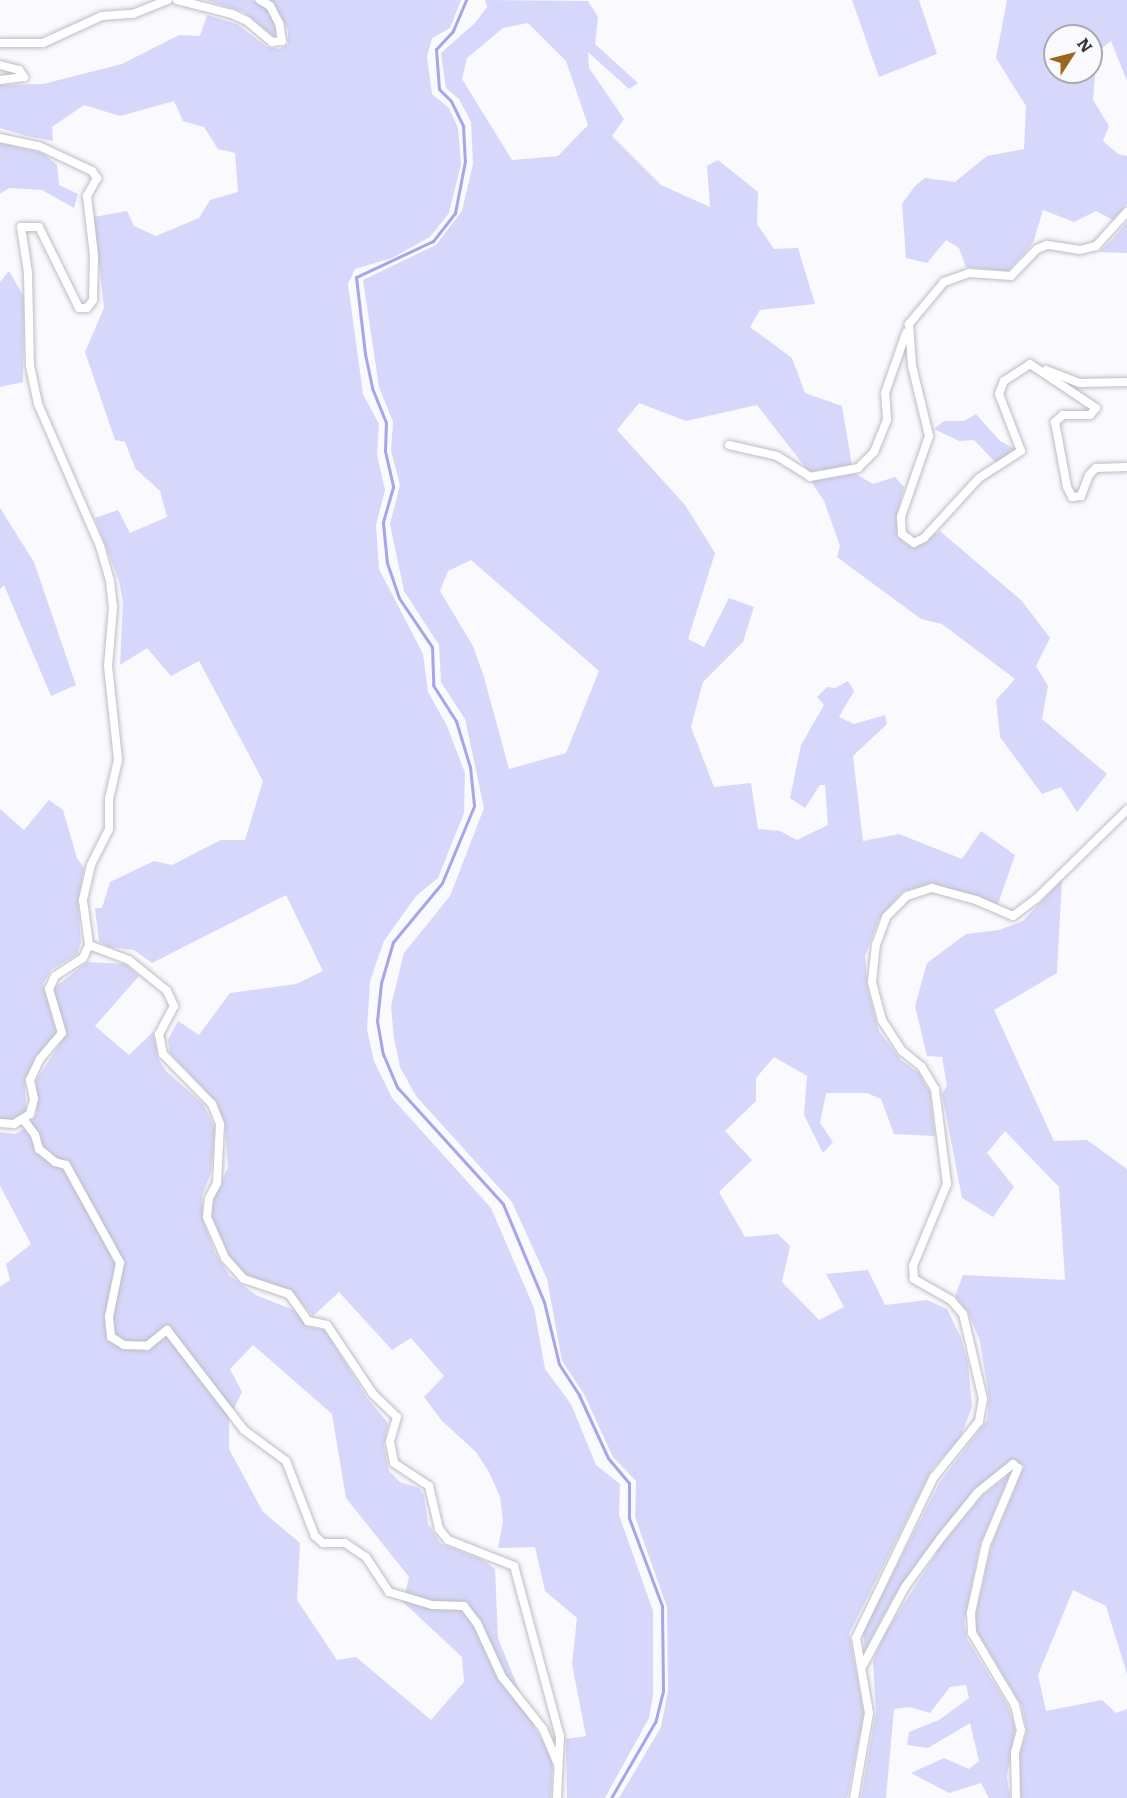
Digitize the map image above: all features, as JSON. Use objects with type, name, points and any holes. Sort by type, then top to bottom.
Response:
[{"type":"street","points":[[0,43],[43,43],[102,16],[133,14],[168,0]]},
{"type":"street","points":[[177,0],[232,14],[247,21],[272,42],[282,41],[279,23],[270,6],[260,0]]},
{"type":"street","points":[[0,65],[19,70],[24,77],[0,80]]},
{"type":"street","points":[[0,138],[39,146],[92,171],[97,178],[87,196],[94,256],[93,300],[87,308],[79,308],[39,227],[21,227],[28,273],[30,366],[38,404],[100,546],[113,607],[108,666],[118,760],[109,798],[109,829],[91,865],[83,900],[89,945],[83,958],[55,976],[49,989],[62,1033],[40,1059],[30,1080],[34,1099],[30,1114],[14,1124],[0,1123]]},
{"type":"street","points":[[729,445],[777,456],[810,477],[858,468],[874,452],[887,419],[885,393],[909,324],[944,282],[969,273],[1011,276],[1037,249],[1047,245],[1080,250],[1096,246],[1127,212]]},
{"type":"street","points":[[909,324],[912,366],[929,436],[901,517],[902,534],[914,543],[979,478],[1020,451],[999,394],[1004,381],[1018,370],[1030,364],[1080,383],[1127,382]]},
{"type":"street","points":[[1039,367],[1095,408],[1090,415],[1063,416],[1055,422],[1067,488],[1072,497],[1081,496],[1089,475],[1096,468],[1127,467]]},
{"type":"street","points":[[854,1798],[869,1713],[863,1665],[856,1638],[934,1477],[980,1421],[983,1399],[963,1314],[951,1299],[914,1280],[913,1266],[947,1184],[935,1089],[922,1067],[902,1051],[882,1020],[872,982],[876,945],[886,917],[907,896],[932,888],[976,900],[1013,916],[1037,898],[1127,810]]},
{"type":"street","points":[[89,945],[129,960],[167,991],[174,1006],[159,1034],[163,1054],[212,1104],[220,1124],[217,1182],[209,1197],[207,1217],[225,1258],[244,1279],[289,1294],[308,1321],[327,1325],[373,1394],[397,1417],[390,1442],[394,1463],[429,1486],[439,1529],[448,1540],[514,1566],[560,1736],[562,1752],[558,1765],[557,1798]]},
{"type":"street","points":[[23,1119],[35,1134],[39,1149],[55,1162],[66,1165],[120,1263],[109,1317],[111,1336],[124,1345],[147,1346],[167,1330],[244,1430],[286,1461],[315,1536],[323,1543],[345,1543],[366,1557],[389,1592],[432,1605],[464,1606],[477,1623],[502,1677],[543,1729],[558,1765]]},
{"type":"street","points":[[863,1665],[905,1587],[940,1539],[978,1492],[1013,1464],[1017,1468],[986,1544],[971,1613],[972,1633],[1015,1705],[1021,1730],[1015,1752],[1016,1798]]},
{"type":"shaded area","points":[[206,0],[253,0],[267,8],[278,32],[273,36],[244,12]]},
{"type":"shaded area","points":[[270,0],[461,0],[450,28],[432,38],[427,57],[432,94],[449,108],[458,128],[461,164],[449,213],[430,237],[392,258],[355,269],[348,284],[363,394],[379,424],[377,454],[385,490],[376,525],[379,569],[423,654],[428,692],[447,726],[465,773],[464,813],[438,878],[416,896],[384,941],[370,981],[367,1030],[374,1061],[392,1098],[491,1208],[534,1308],[545,1369],[571,1404],[596,1465],[620,1484],[619,1515],[653,1611],[653,1696],[649,1718],[605,1798],[567,1798],[566,1739],[586,1736],[572,1664],[577,1618],[545,1591],[535,1547],[498,1548],[503,1521],[500,1497],[489,1472],[476,1452],[442,1421],[424,1397],[444,1376],[411,1338],[392,1350],[339,1292],[313,1316],[292,1291],[248,1277],[227,1256],[211,1217],[212,1200],[228,1168],[225,1126],[217,1103],[170,1053],[168,1040],[178,1021],[199,1035],[230,993],[296,984],[323,971],[286,895],[152,963],[134,950],[108,947],[99,941],[95,908],[102,908],[110,882],[154,861],[172,865],[221,840],[245,840],[263,781],[199,661],[171,676],[147,648],[120,665],[123,602],[119,581],[95,518],[118,510],[130,533],[167,517],[160,491],[135,468],[125,442],[115,440],[85,352],[104,308],[94,217],[127,211],[134,226],[156,236],[199,218],[210,200],[238,192],[235,153],[218,149],[204,127],[183,121],[174,101],[120,116],[84,105],[52,127],[53,141],[27,136],[0,128],[0,85],[43,84],[122,64],[179,35],[200,36],[207,15],[237,24],[267,47],[279,49],[288,44],[288,30]]},
{"type":"shaded area","points":[[485,0],[588,1],[598,17],[595,44],[638,83],[629,89],[588,52],[589,68],[624,119],[612,136],[661,185],[710,207],[707,166],[718,160],[758,192],[757,224],[774,249],[798,248],[815,304],[760,310],[750,327],[792,358],[805,393],[842,406],[852,466],[809,472],[757,405],[686,421],[639,403],[617,430],[685,505],[715,553],[688,639],[704,647],[729,598],[754,607],[743,642],[703,682],[691,727],[714,787],[751,783],[758,829],[780,831],[797,840],[828,825],[825,785],[820,785],[805,808],[790,798],[801,745],[824,705],[817,697],[827,687],[835,688],[848,681],[854,691],[839,717],[854,724],[885,715],[887,724],[853,756],[863,841],[899,834],[962,859],[981,831],[1015,855],[997,907],[932,883],[902,892],[879,919],[865,956],[868,990],[879,1031],[901,1060],[919,1073],[930,1093],[935,1136],[894,1134],[881,1099],[867,1093],[826,1093],[820,1123],[833,1142],[823,1153],[804,1115],[807,1076],[774,1057],[756,1078],[756,1101],[725,1131],[752,1160],[719,1192],[745,1237],[778,1234],[790,1246],[782,1282],[819,1320],[844,1307],[826,1274],[868,1270],[885,1305],[927,1300],[947,1309],[961,1338],[968,1363],[972,1407],[960,1438],[932,1469],[849,1634],[864,1713],[847,1798],[619,1798],[661,1727],[668,1691],[667,1607],[635,1517],[636,1481],[613,1457],[584,1394],[562,1361],[547,1279],[512,1202],[416,1096],[400,1067],[394,1038],[391,1006],[404,953],[450,896],[484,808],[465,719],[441,682],[439,645],[404,591],[390,524],[400,485],[391,451],[393,422],[379,387],[363,280],[436,245],[462,211],[473,164],[471,122],[459,99],[446,88],[441,53],[475,23],[487,7]],"holes":[[[528,23],[566,61],[588,125],[558,156],[512,160],[462,79],[467,58],[503,28]],[[471,560],[599,671],[566,753],[509,769],[484,677],[473,646],[440,591],[448,571]]]},
{"type":"shaded area","points":[[852,0],[919,0],[937,54],[879,77]]},
{"type":"shaded area","points":[[1007,0],[1127,0],[1127,81],[1111,41],[1103,47],[1103,24],[1043,24],[1043,84],[1094,84],[1093,100],[1109,126],[1103,141],[1118,154],[1127,156],[1127,204],[1113,220],[1096,211],[1074,222],[1043,210],[1033,243],[1008,271],[966,267],[959,248],[946,240],[927,263],[906,258],[902,204],[915,186],[925,178],[955,182],[987,156],[1024,149],[1026,106],[996,58]]},
{"type":"shaded area","points":[[0,143],[43,153],[57,165],[59,185],[78,194],[74,208],[42,190],[9,188],[0,194]]},
{"type":"shaded area","points":[[1127,222],[1127,253],[1099,252],[1112,240]]},
{"type":"shaded area","points":[[9,271],[24,297],[23,382],[0,387],[0,282]]},
{"type":"shaded area","points":[[976,414],[1000,441],[1017,450],[997,464],[974,440],[959,441],[934,429],[944,421],[964,421]]},
{"type":"shaded area","points":[[856,474],[873,484],[895,477],[904,487],[897,515],[898,533],[904,543],[915,547],[940,531],[1022,601],[1050,638],[1036,666],[1048,686],[1042,719],[1107,774],[1077,812],[1061,787],[1042,794],[1000,737],[996,700],[1015,679],[942,624],[921,619],[837,557],[840,546],[824,501],[811,481]]},
{"type":"shaded area","points":[[0,508],[34,562],[76,685],[51,696],[4,585],[0,589]]},
{"type":"shaded area","points":[[49,800],[63,810],[77,858],[84,868],[78,901],[81,942],[77,954],[51,970],[43,984],[57,1034],[36,1057],[25,1079],[26,1112],[14,1120],[0,1120],[0,809],[24,830]]},
{"type":"shaded area","points":[[1062,880],[1057,973],[994,1010],[1054,1141],[1087,1140],[1127,1169],[1127,1674],[1106,1606],[1073,1590],[1038,1675],[1046,1711],[1102,1700],[1116,1713],[1127,1709],[1127,1798],[1021,1798],[1019,1755],[1027,1732],[1022,1706],[976,1630],[976,1612],[992,1544],[1024,1466],[1012,1459],[973,1491],[893,1598],[865,1650],[863,1631],[940,1482],[987,1420],[989,1398],[980,1341],[968,1312],[955,1296],[963,1275],[1065,1280],[1059,1187],[1005,1131],[987,1153],[1014,1187],[993,1217],[962,1198],[942,1094],[947,1086],[942,1057],[927,1056],[915,1006],[927,963],[966,934],[999,930],[1023,921]]},
{"type":"shaded area","points":[[87,962],[125,964],[139,976],[95,1026],[129,1055],[153,1032],[158,1058],[166,1071],[203,1104],[215,1128],[211,1173],[202,1196],[203,1220],[215,1253],[230,1276],[256,1295],[296,1311],[308,1327],[325,1330],[367,1398],[388,1423],[384,1446],[389,1471],[400,1482],[419,1488],[424,1495],[428,1524],[441,1544],[483,1560],[495,1569],[498,1638],[534,1727],[553,1758],[551,1798],[0,1798],[0,1287],[10,1280],[6,1264],[31,1244],[0,1186],[0,1132],[15,1134],[29,1126],[37,1113],[36,1081],[66,1034],[53,989]],"holes":[[[253,1345],[332,1414],[346,1498],[409,1577],[403,1602],[462,1657],[464,1682],[431,1720],[356,1657],[337,1660],[297,1600],[300,1543],[263,1512],[229,1449],[229,1419],[242,1392],[230,1369]]]},
{"type":"shaded area","points":[[1010,1474],[980,1545],[964,1622],[967,1639],[1008,1706],[1015,1728],[1007,1777],[1010,1798],[989,1798],[981,1783],[949,1793],[911,1773],[944,1758],[969,1769],[979,1761],[970,1723],[928,1748],[907,1745],[909,1732],[939,1720],[969,1698],[966,1685],[950,1687],[930,1713],[910,1707],[894,1709],[886,1798],[861,1798],[876,1712],[873,1661],[884,1635],[943,1543],[982,1496]]},
{"type":"waterway","points":[[466,0],[453,31],[436,49],[439,89],[451,101],[463,126],[465,161],[455,213],[433,241],[356,277],[365,354],[372,388],[386,422],[385,451],[393,487],[383,523],[387,563],[399,598],[432,647],[433,685],[456,721],[470,767],[474,806],[442,883],[393,942],[381,983],[377,1021],[383,1054],[397,1087],[503,1204],[544,1302],[559,1364],[579,1395],[608,1458],[629,1483],[629,1518],[662,1606],[663,1691],[655,1722],[611,1798]]}]
